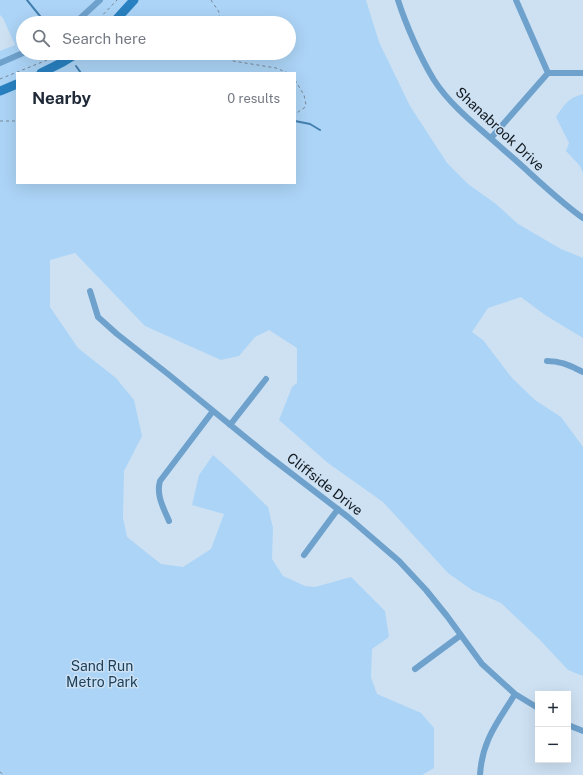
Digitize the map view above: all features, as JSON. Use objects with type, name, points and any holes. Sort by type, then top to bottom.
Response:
[{"type":"street","points":[[83,16],[100,0]]},
{"type":"street","points":[[119,16],[134,0]]},
{"type":"street","name":"Shanabrook Drive","points":[[398,0],[423,60],[435,81],[455,106],[583,218]]},
{"type":"street","points":[[516,0],[548,74]]},
{"type":"street","points":[[0,63],[16,56]]},
{"type":"street","points":[[43,72],[66,60]]},
{"type":"street","points":[[491,138],[548,74],[583,73]]},
{"type":"street","points":[[0,91],[16,84]]},
{"type":"street","name":"Cliffside Drive","points":[[90,290],[98,317],[230,425],[338,509],[399,561],[426,590],[447,616],[482,664],[515,694],[535,706]]},
{"type":"street","points":[[547,361],[558,361],[583,372]]},
{"type":"street","points":[[230,425],[266,379]]},
{"type":"street","points":[[169,520],[158,489],[160,481],[213,411]]},
{"type":"street","points":[[304,555],[338,509]]},
{"type":"street","points":[[416,668],[461,635]]},
{"type":"street","points":[[480,775],[480,762],[484,747],[491,731],[515,694]]},
{"type":"street","points":[[571,726],[583,731]]},
{"type":"path","points":[[102,16],[117,0]]},
{"type":"path","points":[[212,0],[219,12],[219,16]]},
{"type":"path","points":[[17,72],[46,60]]},
{"type":"path","points":[[231,60],[276,68],[286,72]]},
{"type":"path","points":[[0,79],[16,72]]},
{"type":"path","points":[[296,82],[304,95],[306,105],[296,113]]},
{"type":"path","points":[[0,121],[16,121]]},
{"type":"path","points":[[0,772],[4,775]]},
{"type":"green space","name":"Sand Run Metro Park","points":[[0,0],[366,0],[379,42],[410,106],[447,163],[468,184],[496,204],[518,224],[561,249],[583,258],[583,338],[545,315],[521,297],[488,308],[472,332],[483,340],[512,378],[535,400],[561,417],[583,447],[583,676],[568,670],[540,640],[501,603],[472,590],[448,573],[383,502],[328,463],[279,420],[292,387],[297,383],[297,348],[269,330],[255,337],[239,356],[221,360],[145,326],[75,253],[50,260],[50,307],[78,348],[116,378],[134,400],[142,436],[124,471],[123,518],[127,537],[161,564],[183,567],[211,549],[224,514],[192,505],[199,475],[213,455],[268,507],[273,528],[272,559],[283,576],[305,586],[315,587],[351,577],[385,611],[389,637],[372,649],[371,677],[377,694],[421,713],[434,728],[434,768],[422,775],[0,775],[0,51],[15,45],[3,18],[0,15]]},
{"type":"green space","points":[[583,94],[583,173],[580,166],[566,151],[569,143],[556,117],[567,102]]},
{"type":"waterway","points":[[27,0],[40,16]]},
{"type":"waterway","points":[[76,66],[80,72]]},
{"type":"waterway","points":[[296,121],[310,124],[320,130]]}]
